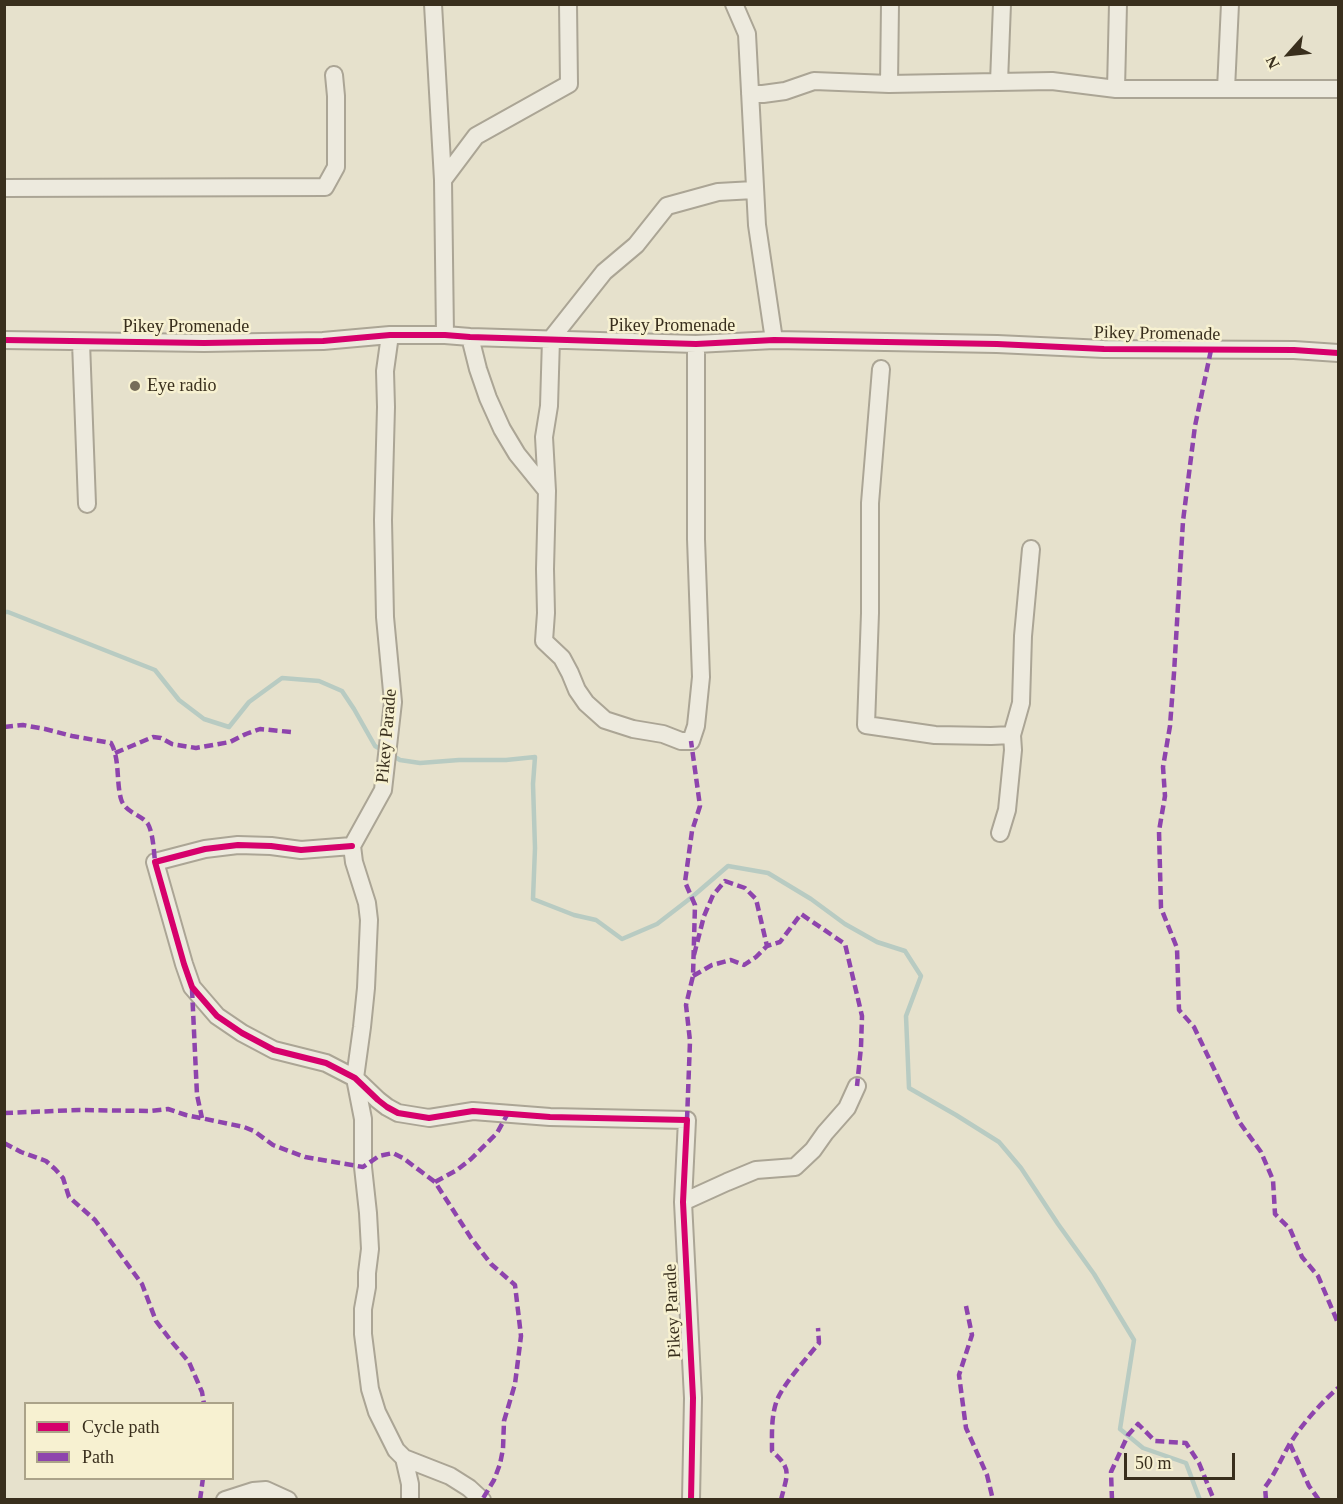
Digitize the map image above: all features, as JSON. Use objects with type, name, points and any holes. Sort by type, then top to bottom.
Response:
[{"type":"street","points":[[433,4],[443,180],[445,335]]},
{"type":"street","points":[[443,180],[476,136],[568,84],[568,4]]},
{"type":"street","points":[[734,4],[747,34],[757,225],[774,340]]},
{"type":"street","points":[[890,4],[890,84]]},
{"type":"street","points":[[999,82],[1002,4]]},
{"type":"street","points":[[1116,89],[1118,4]]},
{"type":"street","points":[[1226,89],[1230,4]]},
{"type":"street","points":[[4,188],[325,187],[336,167],[334,75]]},
{"type":"street","points":[[750,94],[785,91],[814,81],[890,84],[1052,81],[1116,89],[1338,89]]},
{"type":"street","points":[[696,344],[696,539],[701,677],[696,726],[691,741],[681,741],[663,734],[633,729],[605,720],[586,703],[577,690],[562,658],[544,641],[547,491],[544,437],[549,406],[551,339],[604,272],[636,244],[667,206],[718,192],[754,190]]},
{"type":"street","name":"Pikey Promenade","points":[[4,340],[214,343],[323,341],[390,335],[445,335],[696,344],[774,340],[997,344],[1104,349],[1294,350],[1338,353]]},
{"type":"street","name":"Pikey Parade","points":[[352,846],[383,790],[393,702],[385,617],[383,520],[385,371],[390,335]]},
{"type":"street","points":[[470,337],[488,398],[502,429],[517,453],[547,491]]},
{"type":"street","points":[[81,342],[87,504]]},
{"type":"street","points":[[881,369],[870,503],[870,613],[866,725],[935,735],[1011,735]]},
{"type":"street","points":[[1000,833],[1007,810],[1013,750],[1011,735],[1021,703],[1023,636],[1031,549]]},
{"type":"street","points":[[355,1078],[326,1062],[274,1050],[217,1016],[192,987],[155,862],[205,849],[238,845],[301,850],[352,846],[354,862],[367,903],[369,920],[363,1017],[355,1078],[363,1119],[363,1167],[370,1249],[368,1287],[363,1309],[363,1334],[370,1389],[377,1413],[387,1434],[396,1450],[404,1458],[450,1476],[482,1500]]},
{"type":"street","name":"Pikey Parade","points":[[355,1078],[387,1107],[398,1113],[429,1118],[473,1111],[550,1117],[687,1120],[683,1202],[693,1398],[691,1500]]},
{"type":"street","points":[[683,1202],[756,1170],[795,1167],[813,1150],[847,1108],[857,1086]]},
{"type":"street","points":[[404,1458],[410,1484],[410,1500]]},
{"type":"street","points":[[225,1500],[253,1491],[266,1490],[288,1500]]},
{"type":"waterway","points":[[4,612],[155,670],[179,700],[204,719],[229,727],[249,702],[282,678],[319,681],[342,691],[375,746],[382,750]]},
{"type":"waterway","points":[[390,754],[400,760],[420,763],[535,757],[533,899],[574,915],[596,920],[622,939],[657,924],[728,866],[768,873],[811,899],[845,924],[877,942],[905,951],[921,976],[906,1016],[909,1088],[999,1142],[1021,1168],[1094,1274],[1134,1340],[1120,1429],[1143,1448],[1186,1463],[1200,1500]]},
{"type":"marked path","points":[[1211,350],[1195,426],[1183,521],[1170,726],[1163,767],[1165,796],[1159,831],[1161,908],[1177,948],[1179,1010],[1194,1027],[1240,1123],[1261,1152],[1273,1180],[1275,1214],[1290,1229],[1302,1257],[1318,1276],[1338,1323]]},
{"type":"marked path","points":[[4,727],[23,725],[111,743],[116,756],[121,799],[129,810],[148,824],[155,862]]},
{"type":"marked path","points":[[115,753],[153,737],[161,738],[172,744],[196,748],[230,742],[260,729],[291,732]]},
{"type":"marked path","points":[[687,1120],[690,1041],[686,1005],[693,976],[695,905],[685,882],[692,831],[700,806],[691,741]]},
{"type":"marked path","points":[[694,955],[704,916],[713,895],[725,881],[745,888],[756,899],[767,946],[780,942],[801,914],[845,944],[862,1016],[857,1086]]},
{"type":"marked path","points":[[693,976],[712,965],[731,960],[744,965],[767,946]]},
{"type":"marked path","points":[[192,989],[197,1095],[202,1118]]},
{"type":"marked path","points":[[4,1113],[168,1109],[244,1127],[254,1131],[273,1145],[305,1157],[363,1167],[379,1156],[393,1153],[435,1182],[471,1238],[491,1264],[515,1285],[521,1336],[515,1384],[504,1421],[500,1464],[482,1500]]},
{"type":"marked path","points":[[435,1182],[471,1159],[497,1133],[507,1115]]},
{"type":"marked path","points":[[4,1143],[46,1161],[63,1178],[69,1197],[95,1220],[142,1284],[156,1321],[189,1362],[202,1392],[204,1402]]},
{"type":"marked path","points":[[966,1306],[972,1335],[959,1375],[966,1428],[987,1475],[993,1500]]},
{"type":"marked path","points":[[781,1500],[787,1473],[779,1457],[772,1451],[774,1412],[777,1400],[785,1386],[819,1343],[818,1328]]},
{"type":"marked path","points":[[1266,1500],[1265,1487],[1289,1445],[1312,1415],[1338,1388]]},
{"type":"marked path","points":[[1112,1500],[1111,1472],[1128,1435],[1138,1424],[1155,1441],[1186,1443],[1199,1463],[1214,1500]]},
{"type":"marked path","points":[[1290,1444],[1309,1486],[1319,1500]]},
{"type":"marked path","points":[[200,1500],[203,1480]]},
{"type":"cycle path","points":[[4,340],[204,343],[323,341],[390,335],[445,335],[696,344],[774,340],[997,344],[1104,349],[1294,350],[1338,353]]},
{"type":"cycle path","points":[[352,846],[301,850],[238,845],[205,849],[155,862],[192,987],[217,1016],[242,1033],[274,1050],[326,1063],[355,1078],[378,1100],[398,1113],[429,1118],[473,1111],[550,1117],[687,1120],[683,1202],[693,1398],[691,1500]]},
{"type":"place","name":"Eye radio","points":[[135,386]]}]
